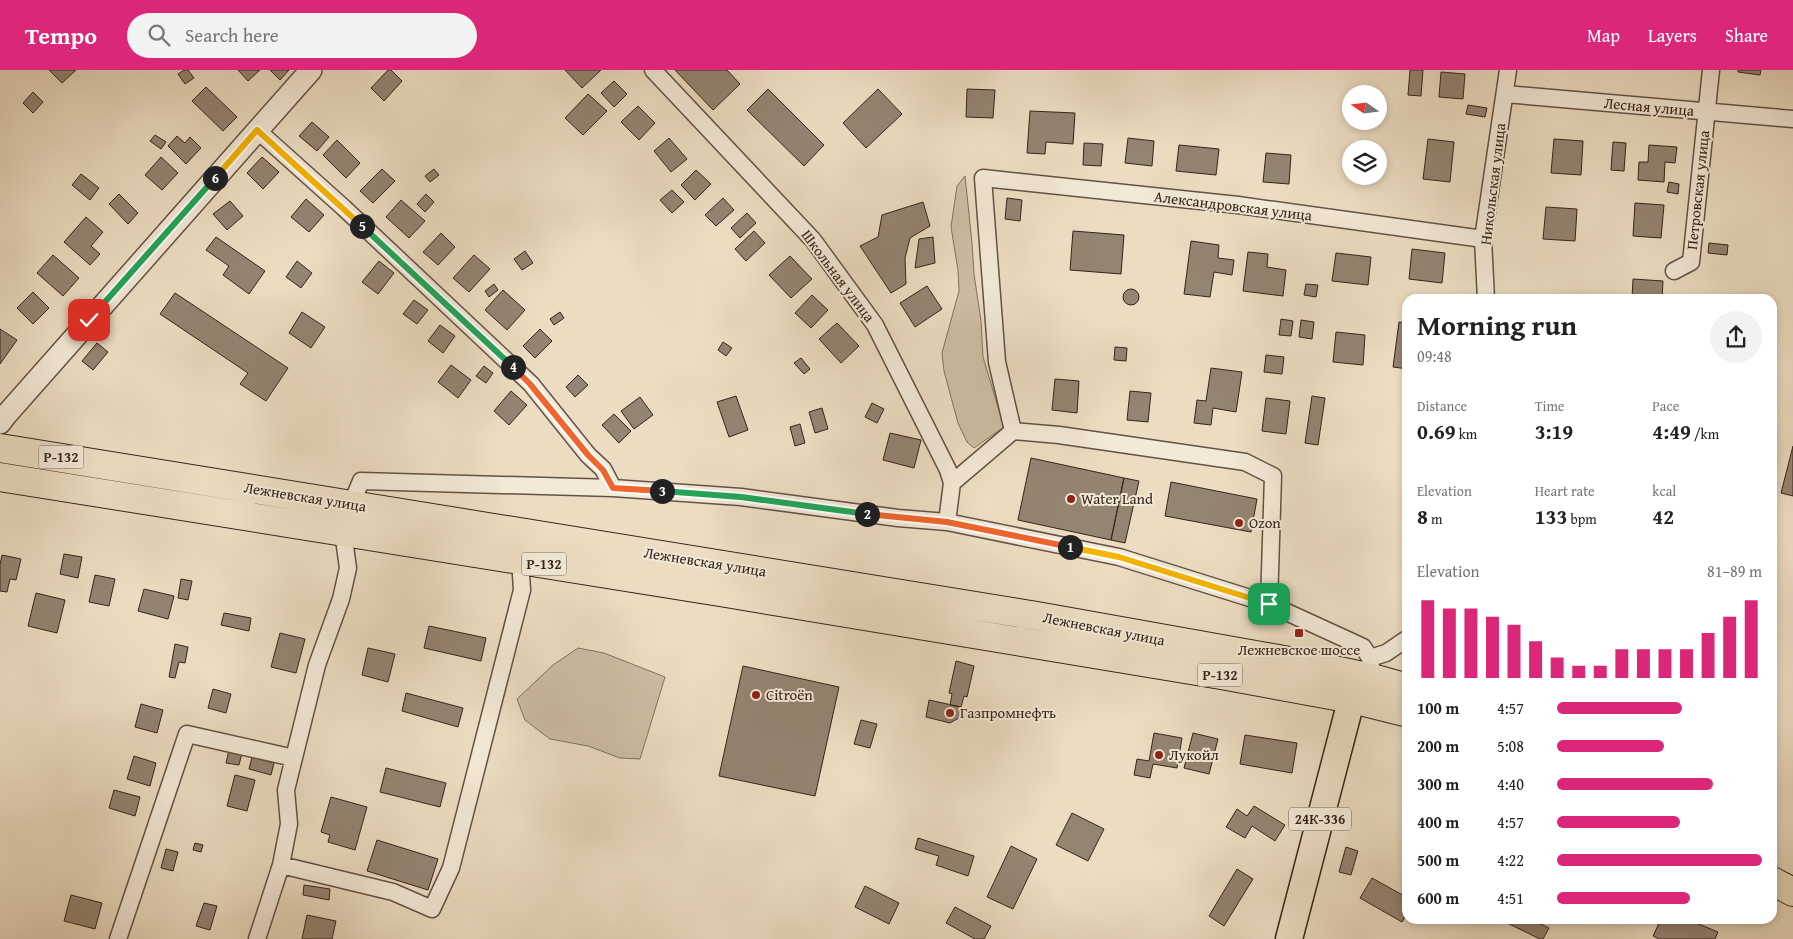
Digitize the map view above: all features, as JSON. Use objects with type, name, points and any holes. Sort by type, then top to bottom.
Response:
[{"type":"highway","name":"Лежневская улица","points":[[0,448],[1037,616],[1364,683],[1402,709]]},
{"type":"highway","name":"Лежневская улица","points":[[0,477],[1221,675],[1364,683],[1402,687]]},
{"type":"highway","points":[[1777,884],[1793,892]]},
{"type":"highway","points":[[1777,903],[1793,911]]},
{"type":"main road","name":"24К-336","points":[[1289,939],[1364,683]]},
{"type":"main road","name":"24К-336","points":[[1304,939],[1364,683]]},
{"type":"street","points":[[0,423],[312,70]]},
{"type":"street","name":"Школьная улица","points":[[653,70],[813,240],[875,325],[948,470],[952,483],[947,522]]},
{"type":"street","name":"Никольская улица","points":[[1486,294],[1483,239],[1508,70]]},
{"type":"street","name":"Петровская улица","points":[[1674,271],[1691,262],[1711,70]]},
{"type":"street","name":"Лесная улица","points":[[1505,94],[1793,119]]},
{"type":"street","points":[[257,130],[344,208],[530,384],[588,455],[603,470],[613,488]]},
{"type":"street","name":"Александровская улица","points":[[1013,431],[997,362],[983,178],[1238,205],[1483,239]]},
{"type":"street","points":[[952,483],[1013,431],[1059,435],[1245,462],[1273,476],[1269,604]]},
{"type":"street","points":[[350,505],[362,481],[613,488],[741,497],[898,518],[947,522],[1119,557],[1269,604],[1363,648],[1364,683]]},
{"type":"street","points":[[257,939],[281,865],[289,824],[286,790],[317,665],[346,581],[348,568],[343,532]]},
{"type":"street","points":[[281,865],[393,892],[432,909],[451,868],[522,590],[520,560]]},
{"type":"street","points":[[1364,683],[1386,653],[1402,642]]},
{"type":"street","points":[[118,939],[187,734],[294,758]]},
{"type":"shaded area","points":[[965,176],[974,274],[981,321],[983,357],[1004,427],[974,448],[967,442],[958,423],[944,371],[942,353],[959,291],[958,270],[951,227],[957,186]]},
{"type":"shaded area","points":[[578,648],[604,653],[665,677],[640,759],[620,758],[588,746],[550,739],[525,720],[517,699],[553,665]]},
{"type":"building","points":[[49,70],[76,70],[62,83]]},
{"type":"building","points":[[188,70],[194,78],[185,84],[178,74]]},
{"type":"building","points":[[238,70],[260,70],[248,81]]},
{"type":"building","points":[[270,70],[289,70],[280,80]]},
{"type":"building","points":[[388,70],[391,70],[402,81],[384,101],[371,88]]},
{"type":"building","points":[[565,70],[601,70],[582,88]]},
{"type":"building","points":[[675,70],[727,70],[740,84],[713,110]]},
{"type":"building","points":[[1410,70],[1423,70],[1421,96],[1408,95]]},
{"type":"building","points":[[1738,70],[1761,70],[1760,75],[1738,72]]},
{"type":"building","points":[[1441,72],[1465,74],[1463,99],[1439,97]]},
{"type":"building","points":[[614,81],[627,94],[614,107],[601,93]]},
{"type":"building","points":[[206,87],[237,117],[223,131],[192,101]]},
{"type":"building","points":[[768,89],[824,145],[804,166],[747,110]]},
{"type":"building","points":[[878,89],[902,114],[866,148],[843,123]]},
{"type":"building","points":[[967,89],[995,90],[993,118],[966,117]]},
{"type":"building","points":[[33,92],[43,102],[33,113],[23,103]]},
{"type":"building","points":[[588,94],[607,111],[583,135],[565,118]]},
{"type":"building","points":[[1468,105],[1487,108],[1485,117],[1466,114]]},
{"type":"building","points":[[638,106],[655,123],[639,140],[621,122]]},
{"type":"building","points":[[1030,111],[1075,113],[1073,144],[1046,142],[1045,154],[1027,153]]},
{"type":"building","points":[[312,122],[329,137],[317,151],[299,136]]},
{"type":"building","points":[[155,135],[166,142],[161,149],[150,141]]},
{"type":"building","points":[[177,136],[185,143],[190,137],[201,148],[186,164],[168,146]]},
{"type":"building","points":[[669,138],[687,159],[671,172],[654,151]]},
{"type":"building","points":[[1128,138],[1154,141],[1152,166],[1125,163]]},
{"type":"building","points":[[1428,139],[1454,142],[1450,182],[1423,179]]},
{"type":"building","points":[[1554,139],[1583,141],[1581,175],[1551,173]]},
{"type":"building","points":[[337,140],[360,163],[346,178],[323,155]]},
{"type":"building","points":[[1613,142],[1626,143],[1624,171],[1611,170]]},
{"type":"building","points":[[1084,143],[1103,144],[1101,166],[1083,165]]},
{"type":"building","points":[[1179,145],[1219,149],[1216,175],[1176,171]]},
{"type":"building","points":[[1649,145],[1677,147],[1675,163],[1665,162],[1664,182],[1638,180],[1639,162],[1648,162]]},
{"type":"building","points":[[1266,153],[1291,155],[1289,184],[1263,182]]},
{"type":"building","points":[[161,157],[178,173],[162,190],[145,175]]},
{"type":"building","points":[[262,157],[279,172],[263,189],[247,173]]},
{"type":"building","points":[[382,169],[395,181],[373,203],[360,191]]},
{"type":"building","points":[[434,169],[439,175],[430,182],[425,176]]},
{"type":"building","points":[[696,170],[711,184],[695,200],[681,185]]},
{"type":"building","points":[[81,174],[99,188],[90,200],[72,185]]},
{"type":"building","points":[[1669,182],[1679,184],[1678,194],[1667,192]]},
{"type":"building","points":[[672,190],[684,202],[672,213],[660,200]]},
{"type":"building","points":[[119,194],[138,213],[128,224],[109,204]]},
{"type":"building","points":[[426,194],[434,202],[425,212],[417,204]]},
{"type":"building","points":[[723,198],[734,210],[716,226],[705,215]]},
{"type":"building","points":[[1007,198],[1022,200],[1020,221],[1005,219]]},
{"type":"building","points":[[306,199],[324,215],[309,232],[291,217]]},
{"type":"building","points":[[401,200],[425,221],[409,238],[386,217]]},
{"type":"building","points":[[230,201],[243,216],[227,230],[213,214]]},
{"type":"building","points":[[923,202],[930,226],[910,238],[905,258],[906,284],[891,293],[860,246],[878,237],[882,215]]},
{"type":"building","points":[[1635,203],[1664,205],[1661,238],[1633,236]]},
{"type":"building","points":[[1546,207],[1577,209],[1575,241],[1543,239]]},
{"type":"building","points":[[747,213],[756,223],[740,238],[731,228]]},
{"type":"building","points":[[86,217],[103,232],[91,246],[100,254],[90,265],[64,242]]},
{"type":"building","points":[[754,231],[765,243],[746,261],[735,249]]},
{"type":"building","points":[[1073,231],[1124,235],[1121,274],[1070,270]]},
{"type":"building","points":[[441,233],[455,247],[438,265],[423,252]]},
{"type":"building","points":[[216,237],[265,271],[249,294],[223,275],[229,266],[206,250]]},
{"type":"building","points":[[933,237],[935,263],[915,268],[919,239]]},
{"type":"building","points":[[1191,241],[1219,245],[1218,258],[1234,260],[1232,275],[1214,272],[1210,297],[1184,294]]},
{"type":"building","points":[[1709,243],[1728,245],[1727,255],[1708,253]]},
{"type":"building","points":[[1412,249],[1445,253],[1442,283],[1409,279]]},
{"type":"building","points":[[525,251],[533,263],[522,270],[514,259]]},
{"type":"building","points":[[1248,252],[1268,254],[1267,267],[1286,270],[1283,296],[1243,291]]},
{"type":"building","points":[[1336,253],[1371,257],[1368,285],[1332,281]]},
{"type":"building","points":[[53,255],[79,278],[63,296],[37,273]]},
{"type":"building","points":[[474,255],[490,269],[469,292],[453,278]]},
{"type":"building","points":[[790,256],[812,279],[791,298],[769,275]]},
{"type":"building","points":[[297,261],[312,273],[301,288],[286,277]]},
{"type":"building","points":[[379,261],[394,273],[378,294],[362,282]]},
{"type":"building","points":[[1633,279],[1663,281],[1662,294],[1632,294]]},
{"type":"building","points":[[494,284],[498,290],[489,297],[485,291]]},
{"type":"building","points":[[1306,284],[1318,285],[1316,297],[1304,295]]},
{"type":"building","points":[[927,286],[942,309],[915,327],[900,303]]},
{"type":"building","points":[[1131,289],[1137,291],[1139,297],[1137,303],[1131,305],[1125,303],[1123,297],[1125,291]]},
{"type":"building","points":[[503,290],[525,310],[507,330],[485,310]]},
{"type":"building","points":[[33,292],[49,308],[33,324],[17,308]]},
{"type":"building","points":[[175,293],[288,368],[266,401],[240,384],[248,373],[160,314]]},
{"type":"building","points":[[812,295],[828,310],[811,328],[795,313]]},
{"type":"building","points":[[414,300],[428,310],[417,324],[403,314]]},
{"type":"building","points":[[302,312],[325,327],[311,348],[289,333]]},
{"type":"building","points":[[560,312],[564,318],[554,325],[550,319]]},
{"type":"building","points":[[1281,319],[1293,321],[1291,336],[1279,335]]},
{"type":"building","points":[[1301,320],[1314,322],[1312,339],[1299,337]]},
{"type":"building","points":[[1399,322],[1402,322],[1402,368],[1393,367]]},
{"type":"building","points":[[837,323],[859,346],[841,363],[819,339]]},
{"type":"building","points":[[440,325],[455,336],[443,353],[428,341]]},
{"type":"building","points":[[0,329],[17,340],[0,364]]},
{"type":"building","points":[[540,329],[552,341],[535,358],[523,346]]},
{"type":"building","points":[[1336,332],[1365,335],[1363,365],[1333,362]]},
{"type":"building","points":[[723,342],[732,348],[726,356],[718,350]]},
{"type":"building","points":[[97,343],[108,352],[93,370],[82,361]]},
{"type":"building","points":[[1115,347],[1127,348],[1126,361],[1114,360]]},
{"type":"building","points":[[1266,355],[1284,357],[1282,374],[1264,372]]},
{"type":"building","points":[[801,358],[810,369],[804,374],[794,363]]},
{"type":"building","points":[[451,365],[471,380],[458,398],[438,382]]},
{"type":"building","points":[[484,366],[493,373],[486,383],[476,376]]},
{"type":"building","points":[[1211,368],[1242,372],[1236,412],[1213,408],[1211,425],[1194,423],[1197,400],[1206,401]]},
{"type":"building","points":[[578,375],[588,385],[575,397],[566,387]]},
{"type":"building","points":[[1055,379],[1079,381],[1077,413],[1052,410]]},
{"type":"building","points":[[511,391],[527,405],[509,425],[494,411]]},
{"type":"building","points":[[1130,391],[1151,393],[1148,422],[1127,420]]},
{"type":"building","points":[[736,396],[748,430],[729,437],[717,402]]},
{"type":"building","points":[[1312,396],[1325,398],[1318,445],[1305,443]]},
{"type":"building","points":[[640,397],[653,415],[634,429],[621,411]]},
{"type":"building","points":[[1266,398],[1290,401],[1286,434],[1262,431]]},
{"type":"building","points":[[872,403],[884,409],[877,423],[865,417]]},
{"type":"building","points":[[822,408],[828,429],[815,433],[809,412]]},
{"type":"building","points":[[614,414],[631,431],[619,443],[602,425]]},
{"type":"building","points":[[800,424],[805,443],[795,446],[790,427]]},
{"type":"building","points":[[890,433],[921,440],[914,468],[883,460]]},
{"type":"building","points":[[1793,446],[1793,496],[1781,493]]},
{"type":"building","name":"Water Land","points":[[1031,458],[1124,478],[1111,540],[1018,520]]},
{"type":"building","points":[[1124,478],[1139,481],[1125,543],[1111,540]]},
{"type":"building","points":[[1171,482],[1257,499],[1251,532],[1165,516]]},
{"type":"building","points":[[64,554],[82,557],[78,578],[60,574]]},
{"type":"building","points":[[2,555],[21,559],[16,580],[10,579],[7,592],[0,591]]},
{"type":"building","points":[[95,575],[115,579],[109,606],[89,602]]},
{"type":"building","points":[[181,579],[192,581],[188,600],[178,598]]},
{"type":"building","points":[[144,589],[174,596],[168,619],[138,611]]},
{"type":"building","points":[[36,593],[65,600],[57,633],[28,626]]},
{"type":"building","points":[[224,613],[251,618],[249,631],[221,625]]},
{"type":"building","points":[[429,626],[486,638],[481,661],[424,648]]},
{"type":"building","points":[[280,633],[305,639],[296,673],[271,667]]},
{"type":"building","points":[[175,644],[188,647],[185,663],[179,662],[175,678],[169,677]]},
{"type":"building","points":[[368,648],[395,654],[388,682],[362,675]]},
{"type":"building","points":[[956,661],[974,666],[967,697],[964,696],[961,707],[950,705],[952,694],[949,693]]},
{"type":"building","points":[[743,666],[839,687],[815,796],[719,776]]},
{"type":"building","points":[[213,689],[231,694],[226,713],[208,708]]},
{"type":"building","points":[[406,693],[463,708],[458,727],[402,711]]},
{"type":"building","points":[[929,700],[961,707],[964,715],[950,723],[926,717]]},
{"type":"building","points":[[141,704],[163,710],[157,733],[135,727]]},
{"type":"building","points":[[861,720],[877,724],[870,748],[854,744]]},
{"type":"building","points":[[1154,733],[1182,738],[1177,768],[1153,764],[1150,778],[1134,775],[1137,759],[1149,761]]},
{"type":"building","points":[[1193,733],[1218,739],[1209,774],[1184,768]]},
{"type":"building","points":[[1245,735],[1297,743],[1292,773],[1240,764]]},
{"type":"building","points":[[229,750],[242,753],[239,765],[226,763]]},
{"type":"building","points":[[134,756],[156,763],[150,786],[127,779]]},
{"type":"building","points":[[252,757],[274,763],[271,775],[249,769]]},
{"type":"building","points":[[386,768],[446,783],[440,807],[380,792]]},
{"type":"building","points":[[235,775],[255,780],[247,811],[227,806]]},
{"type":"building","points":[[114,790],[140,797],[135,816],[109,808]]},
{"type":"building","points":[[331,797],[367,807],[355,850],[328,842],[330,835],[321,832]]},
{"type":"building","points":[[1254,806],[1285,825],[1275,841],[1252,826],[1245,838],[1226,827],[1237,809],[1247,816]]},
{"type":"building","points":[[1072,813],[1104,829],[1088,861],[1056,845]]},
{"type":"building","points":[[918,838],[974,856],[968,876],[936,865],[939,856],[915,849]]},
{"type":"building","points":[[377,840],[438,859],[428,890],[367,871]]},
{"type":"building","points":[[195,843],[203,845],[201,852],[193,850]]},
{"type":"building","points":[[1011,846],[1037,859],[1013,909],[987,897]]},
{"type":"building","points":[[1346,847],[1358,851],[1351,875],[1339,872]]},
{"type":"building","points":[[166,849],[178,852],[173,871],[161,868]]},
{"type":"building","points":[[1237,869],[1253,879],[1224,926],[1209,916]]},
{"type":"building","points":[[1372,878],[1402,895],[1402,922],[1360,898]]},
{"type":"building","points":[[304,885],[330,889],[329,900],[303,895]]},
{"type":"building","points":[[865,886],[899,903],[889,924],[855,907]]},
{"type":"building","points":[[71,895],[102,903],[95,929],[64,921]]},
{"type":"building","points":[[204,903],[217,906],[210,930],[196,926]]},
{"type":"building","points":[[955,907],[991,926],[984,939],[975,939],[946,923]]},
{"type":"building","points":[[307,915],[336,921],[332,939],[302,939]]},
{"type":"building","points":[[1509,924],[1541,924],[1549,928],[1543,939]]},
{"type":"building","points":[[1659,924],[1699,924],[1718,932],[1715,939],[1659,939],[1653,936]]},
{"type":"place","name":"Water Land","points":[[1071,499]]},
{"type":"place","name":"Ozon","points":[[1239,523]]},
{"type":"place","name":"Лежневское шоссе","points":[[1299,633]]},
{"type":"place","name":"Citroën","points":[[756,695]]},
{"type":"place","name":"Газпромнефть","points":[[950,713]]},
{"type":"place","name":"Лукойл","points":[[1159,755]]},
{"type":"route","points":[[89,320],[257,130],[344,208],[530,384],[588,455],[603,470],[613,488],[741,497],[898,518],[947,522],[1119,557],[1269,604]]}]
